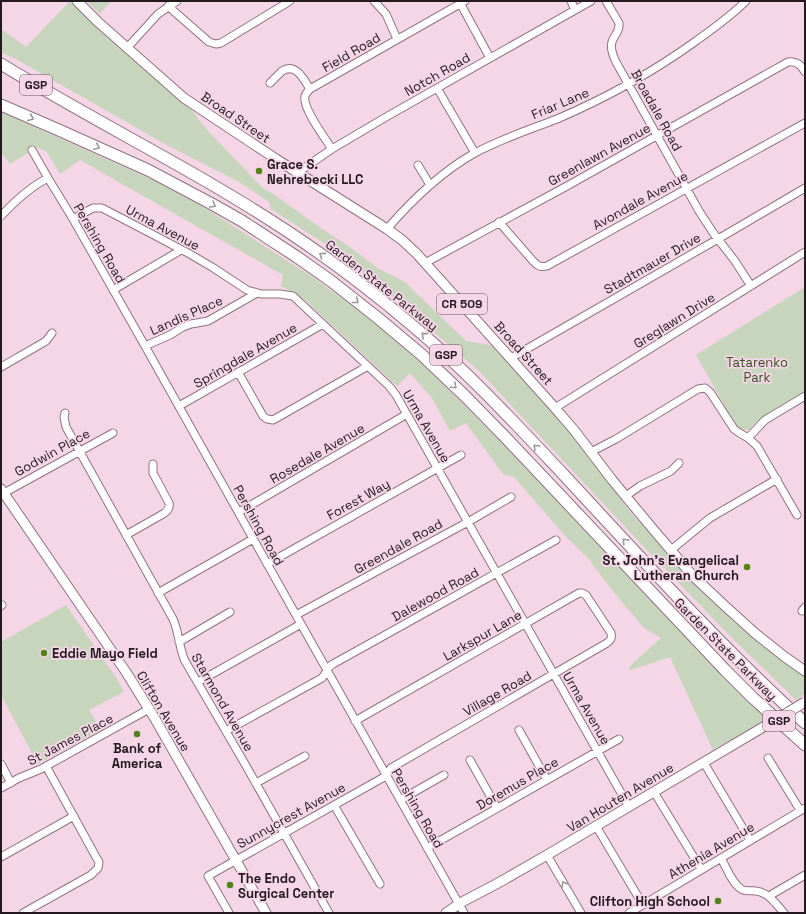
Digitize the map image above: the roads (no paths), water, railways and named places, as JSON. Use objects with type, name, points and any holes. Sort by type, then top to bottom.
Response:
[{"type":"highway","name":"Garden State Parkway","points":[[1,64],[197,176],[286,230],[368,289],[412,325],[469,376],[737,659],[805,723]]},
{"type":"highway","name":"Garden State Parkway","points":[[1,105],[148,170],[212,204],[297,257],[331,281],[378,318],[422,355],[465,396],[725,670],[753,698],[805,745]]},
{"type":"main road","name":"Broad Street","points":[[77,1],[98,22],[184,98],[402,240],[417,254],[555,408],[613,481],[698,580],[756,634],[805,671]]},
{"type":"main road","name":"Clifton Avenue","points":[[2,491],[116,656],[149,709],[266,913]]},
{"type":"main road","name":"Van Houten Avenue","points":[[446,913],[459,904],[629,807],[805,702]]},
{"type":"street","points":[[127,48],[158,14],[177,1]]},
{"type":"street","points":[[168,6],[209,42],[216,44],[221,43],[290,1]]},
{"type":"street","points":[[374,1],[386,14],[398,39]]},
{"type":"street","points":[[571,1],[575,10]]},
{"type":"street","name":"Notch Road","points":[[298,173],[332,149],[386,116],[591,1]]},
{"type":"street","name":"Broadale Road","points":[[606,1],[619,26],[618,33],[612,42],[613,54],[616,62],[699,211],[751,286]]},
{"type":"street","name":"Friar Lane","points":[[387,229],[405,208],[430,185],[475,153],[508,137],[557,119],[629,84],[683,51],[712,30],[746,1]]},
{"type":"street","points":[[461,2],[490,58]]},
{"type":"street","name":"Field Road","points":[[310,89],[461,2]]},
{"type":"street","name":"Greenlawn Avenue","points":[[425,263],[567,186],[784,64],[792,61],[799,63],[805,72]]},
{"type":"street","points":[[270,82],[284,70],[293,69],[298,71],[310,89],[305,96],[305,106],[332,149]]},
{"type":"street","points":[[437,88],[475,153]]},
{"type":"street","name":"Avondale Avenue","points":[[499,222],[538,266],[544,267],[805,123]]},
{"type":"street","name":"Pershing Road","points":[[32,150],[179,406],[464,913]]},
{"type":"street","points":[[418,165],[430,185]]},
{"type":"street","points":[[1,216],[31,189],[48,178]]},
{"type":"street","name":"Stadtmauer Drive","points":[[511,358],[805,188]]},
{"type":"street","name":"Urma Avenue","points":[[73,219],[93,208],[102,208],[212,267],[247,290],[257,293],[293,296],[389,386],[396,395],[438,468],[629,807]]},
{"type":"street","points":[[113,290],[181,250]]},
{"type":"street","name":"Greglawn Drive","points":[[555,408],[751,286],[804,255]]},
{"type":"street","name":"Landis Place","points":[[145,346],[183,327],[213,319],[257,293]]},
{"type":"street","name":"Springdale Avenue","points":[[179,406],[323,324]]},
{"type":"street","points":[[1,367],[46,341],[52,332]]},
{"type":"street","points":[[238,372],[263,416],[267,419],[273,420],[368,366]]},
{"type":"street","points":[[591,452],[616,439],[702,388],[708,390],[730,425],[757,446],[797,515]]},
{"type":"street","points":[[748,438],[765,420],[804,400]]},
{"type":"street","name":"Starmond Avenue","points":[[65,413],[64,417],[66,427],[176,626],[182,655],[185,661],[330,913]]},
{"type":"street","name":"Rosedale Avenue","points":[[239,512],[407,414]]},
{"type":"street","name":"Godwin Place","points":[[2,491],[113,433]]},
{"type":"street","name":"Forest Way","points":[[267,564],[461,455]]},
{"type":"street","points":[[626,496],[640,486],[671,471],[679,463]]},
{"type":"street","points":[[126,535],[163,514],[169,507],[169,503],[153,473],[153,464]]},
{"type":"street","points":[[671,550],[710,518],[777,479]]},
{"type":"street","name":"Greendale Road","points":[[296,616],[511,497]]},
{"type":"street","points":[[158,592],[253,538]]},
{"type":"street","name":"Dalewood Road","points":[[226,731],[322,678],[328,668],[333,664],[556,540]]},
{"type":"street","name":"Larkspur Lane","points":[[355,721],[580,592],[586,595],[607,628]]},
{"type":"street","points":[[179,642],[230,612]]},
{"type":"street","points":[[198,682],[301,624]]},
{"type":"street","name":"Village Road","points":[[386,776],[390,768],[607,644],[612,637],[607,628]]},
{"type":"street","name":"St James Place","points":[[1,788],[46,766],[149,709]]},
{"type":"street","points":[[520,730],[547,780]]},
{"type":"street","name":"Doremus Place","points":[[428,848],[619,740]]},
{"type":"street","points":[[256,783],[305,756]]},
{"type":"street","points":[[768,758],[803,809]]},
{"type":"street","points":[[470,760],[497,808]]},
{"type":"street","points":[[704,762],[750,840]]},
{"type":"street","points":[[1,764],[11,783]]},
{"type":"street","points":[[23,913],[91,875],[98,868],[99,862],[46,766]]},
{"type":"street","points":[[400,800],[444,775]]},
{"type":"street","name":"Sunnycrest Avenue","points":[[229,913],[208,876],[386,776]]},
{"type":"street","points":[[654,792],[701,869]]},
{"type":"street","points":[[334,805],[380,884]]},
{"type":"street","name":"Athenia Avenue","points":[[629,913],[803,809]]},
{"type":"street","points":[[1,857],[74,816]]},
{"type":"street","points":[[596,826],[643,905]]},
{"type":"street","points":[[547,855],[581,913]]},
{"type":"street","points":[[721,858],[734,881],[741,889],[758,891],[766,894],[784,913]]},
{"type":"street","points":[[769,896],[805,875]]},
{"type":"place","name":"Grace S. Nehrebecki LLC","points":[[259,171]]},
{"type":"place","name":"St. John's Evangelical Lutheran Church","points":[[747,567]]},
{"type":"place","name":"Eddie Mayo Field","points":[[44,653]]},
{"type":"place","name":"Bank of America","points":[[137,734]]},
{"type":"place","name":"The Endo Surgical Center","points":[[230,885]]},
{"type":"place","name":"Clifton High School","points":[[718,901]]},
{"type":"park label","name":"Tatarenko Park","points":[[757,370]]}]
